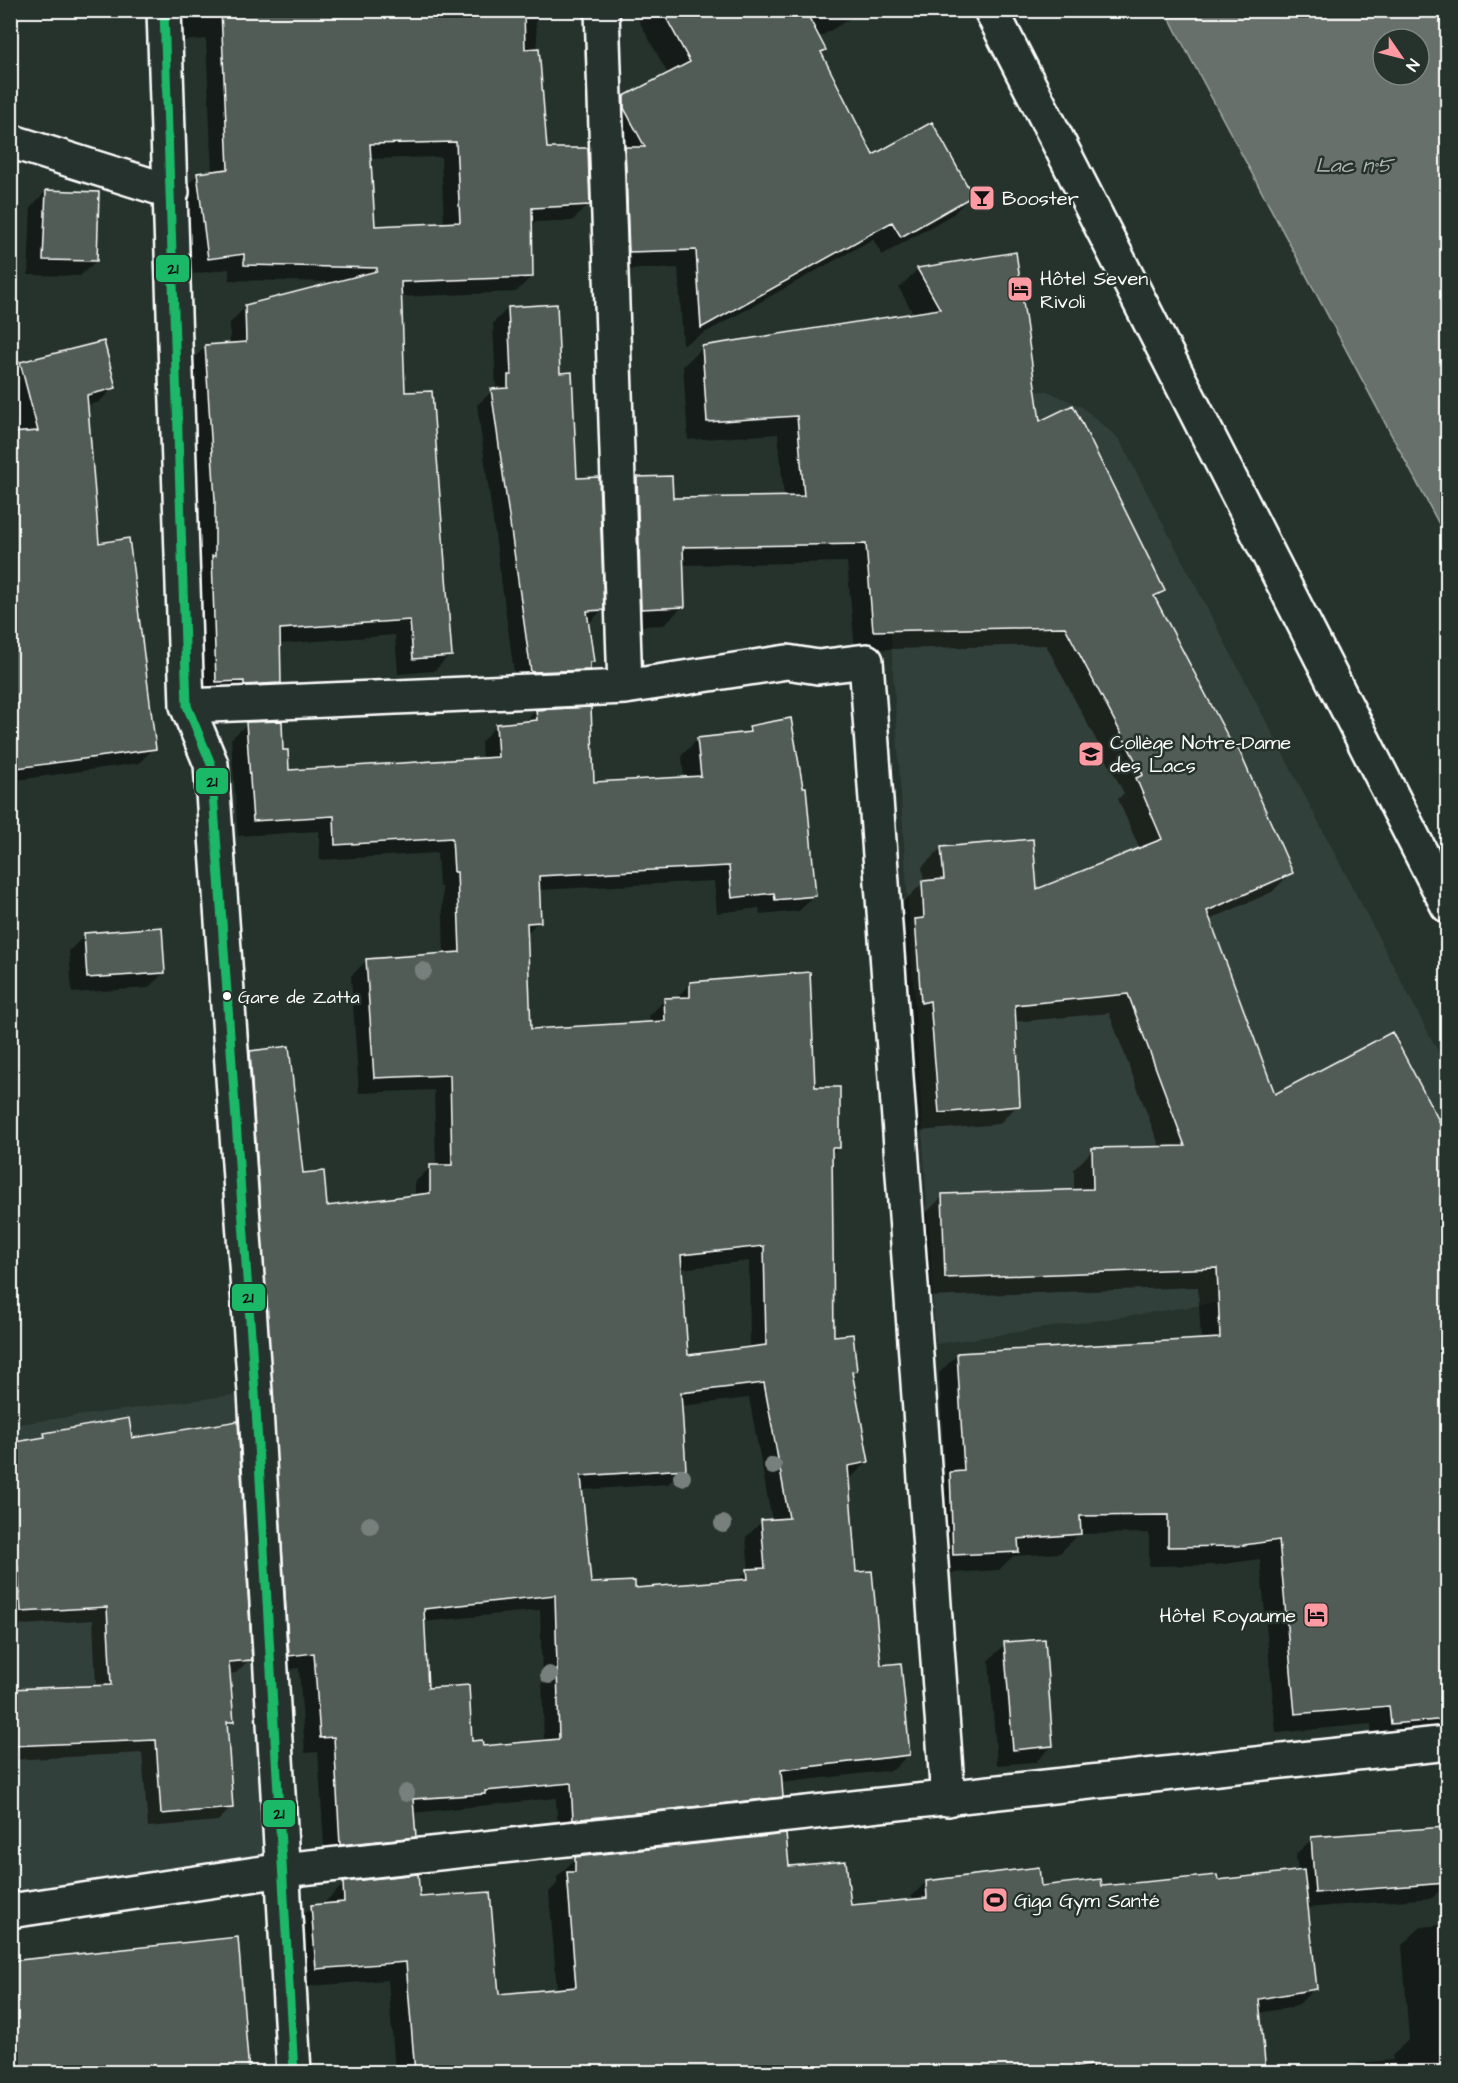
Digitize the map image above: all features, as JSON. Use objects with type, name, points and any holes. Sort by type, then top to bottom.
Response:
[{"type":"street","points":[[164,10],[172,192],[187,706],[211,764],[254,1369],[294,2073]]},
{"type":"street","points":[[602,10],[626,687]]},
{"type":"street","points":[[991,10],[1448,906]]},
{"type":"street","points":[[10,141],[172,192]]},
{"type":"street","points":[[187,706],[626,687],[787,662],[818,667],[866,660],[948,1799]]},
{"type":"street","points":[[10,1911],[283,1870],[1448,1743]]},
{"type":"shaded area","name":"Collège Notre-Dame des Lacs","points":[[1047,391],[1082,407],[1119,439],[1447,1069],[1447,1269],[936,1344],[876,404]]},
{"type":"shaded area","points":[[255,1392],[283,1870],[11,1904],[10,1425]]},
{"type":"water","name":"Lac n°5","points":[[1166,11],[1447,11],[1447,539],[1176,31]]},
{"type":"building","points":[[221,10],[524,10],[525,49],[539,48],[547,148],[588,148],[590,205],[532,208],[533,277],[401,282],[405,392],[432,391],[452,656],[413,659],[410,620],[280,629],[281,683],[244,685],[244,681],[216,682],[212,556],[215,556],[215,500],[205,345],[246,342],[245,305],[377,271],[377,268],[244,265],[244,254],[208,259],[197,173],[228,169]],"holes":[[[456,142],[460,222],[375,226],[370,144]]]},
{"type":"building","points":[[662,10],[805,10],[826,50],[821,52],[873,155],[932,122],[973,196],[901,237],[892,222],[701,328],[696,250],[629,252],[625,147],[645,147],[624,108],[624,96],[690,62]]},
{"type":"building","points":[[46,190],[99,192],[97,261],[43,260]]},
{"type":"building","points":[[1016,252],[1040,421],[1073,405],[1165,591],[1154,596],[1235,750],[1238,748],[1293,873],[1207,911],[1275,1094],[1392,1032],[1448,1138],[1448,1719],[1391,1724],[1389,1706],[1295,1714],[1279,1540],[1237,1546],[1168,1547],[1168,1515],[1080,1516],[1081,1534],[1018,1539],[1019,1552],[953,1555],[950,1472],[964,1471],[957,1353],[1220,1338],[1217,1268],[945,1278],[942,1194],[1093,1189],[1092,1148],[1185,1146],[1128,994],[1015,1005],[1020,1106],[939,1113],[930,1001],[921,1003],[915,919],[924,918],[922,881],[944,879],[941,847],[1033,839],[1037,889],[1162,839],[1136,778],[1143,775],[1065,627],[873,631],[866,544],[683,547],[685,607],[641,609],[637,477],[672,476],[673,498],[804,496],[797,416],[707,422],[702,346],[940,309],[917,268]]},
{"type":"building","points":[[557,304],[560,373],[572,372],[577,478],[599,477],[604,610],[587,611],[594,662],[590,662],[590,670],[531,672],[491,389],[508,388],[508,375],[511,375],[508,307]]},
{"type":"building","points":[[104,341],[116,388],[87,395],[99,543],[129,538],[156,749],[10,769],[10,433],[38,431],[20,362]]},
{"type":"building","points":[[591,707],[594,782],[701,776],[697,738],[750,732],[749,726],[791,718],[803,787],[806,787],[816,896],[775,900],[774,893],[732,898],[729,866],[539,876],[541,922],[527,923],[531,1029],[665,1021],[664,998],[690,997],[690,982],[810,972],[815,1087],[840,1087],[840,1148],[832,1148],[834,1336],[853,1334],[857,1371],[852,1372],[869,1462],[848,1466],[856,1572],[872,1571],[881,1665],[901,1663],[910,1755],[781,1770],[783,1797],[573,1820],[571,1783],[485,1791],[485,1794],[413,1799],[416,1837],[340,1845],[334,1737],[320,1738],[314,1653],[289,1656],[250,1051],[289,1046],[303,1173],[324,1171],[327,1206],[430,1193],[430,1165],[452,1165],[450,1075],[374,1078],[366,959],[460,952],[457,872],[454,872],[452,838],[335,845],[334,816],[253,821],[246,722],[282,721],[283,750],[288,750],[289,770],[498,757],[496,724],[537,720],[536,710]],"holes":[[[764,1246],[766,1345],[688,1355],[681,1255]],[[764,1383],[789,1518],[761,1520],[765,1568],[747,1569],[748,1579],[635,1588],[635,1581],[591,1583],[581,1476],[686,1469],[681,1393]],[[555,1595],[559,1739],[483,1746],[482,1740],[472,1741],[469,1685],[428,1688],[424,1609]]]},
{"type":"building","points":[[162,927],[165,973],[87,978],[84,933]]},
{"type":"building","points":[[129,1418],[132,1438],[238,1421],[252,1660],[229,1662],[234,1722],[227,1722],[233,1808],[161,1814],[156,1740],[10,1746],[10,1689],[111,1685],[107,1607],[21,1612],[18,1566],[10,1567],[10,1443],[45,1437],[44,1433]]},
{"type":"building","points":[[1045,1639],[1053,1746],[1013,1750],[1004,1642]]},
{"type":"building","points":[[1445,1827],[1447,1883],[1315,1893],[1311,1837]]},
{"type":"building","points":[[786,1834],[789,1866],[846,1861],[851,1905],[927,1898],[926,1881],[1039,1867],[1041,1886],[1101,1879],[1102,1886],[1217,1875],[1218,1880],[1304,1870],[1317,1989],[1259,1999],[1266,2073],[1093,2073],[1092,2065],[1033,2073],[415,2073],[406,1962],[316,1969],[311,1905],[344,1902],[343,1882],[418,1874],[420,1897],[490,1892],[499,1994],[576,1987],[567,1872],[575,1872],[575,1857]]},
{"type":"building","points":[[238,1937],[249,2073],[10,2073],[10,1961]]},
{"type":"transit line","name":"21","points":[[164,10],[187,706],[211,764],[255,1392],[294,2072]]},
{"type":"place","name":"Booster","points":[[982,198]]},
{"type":"place","name":"Hôtel Seven Rivoli","points":[[1020,289]]},
{"type":"place","name":"Collège Notre-Dame des Lacs","points":[[1091,754]]},
{"type":"place","name":"Gare de Zatta","points":[[227,996]]},
{"type":"place","name":"Hôtel Royaume","points":[[1316,1615]]},
{"type":"place","name":"Giga Gym Santé","points":[[995,1900]]}]
